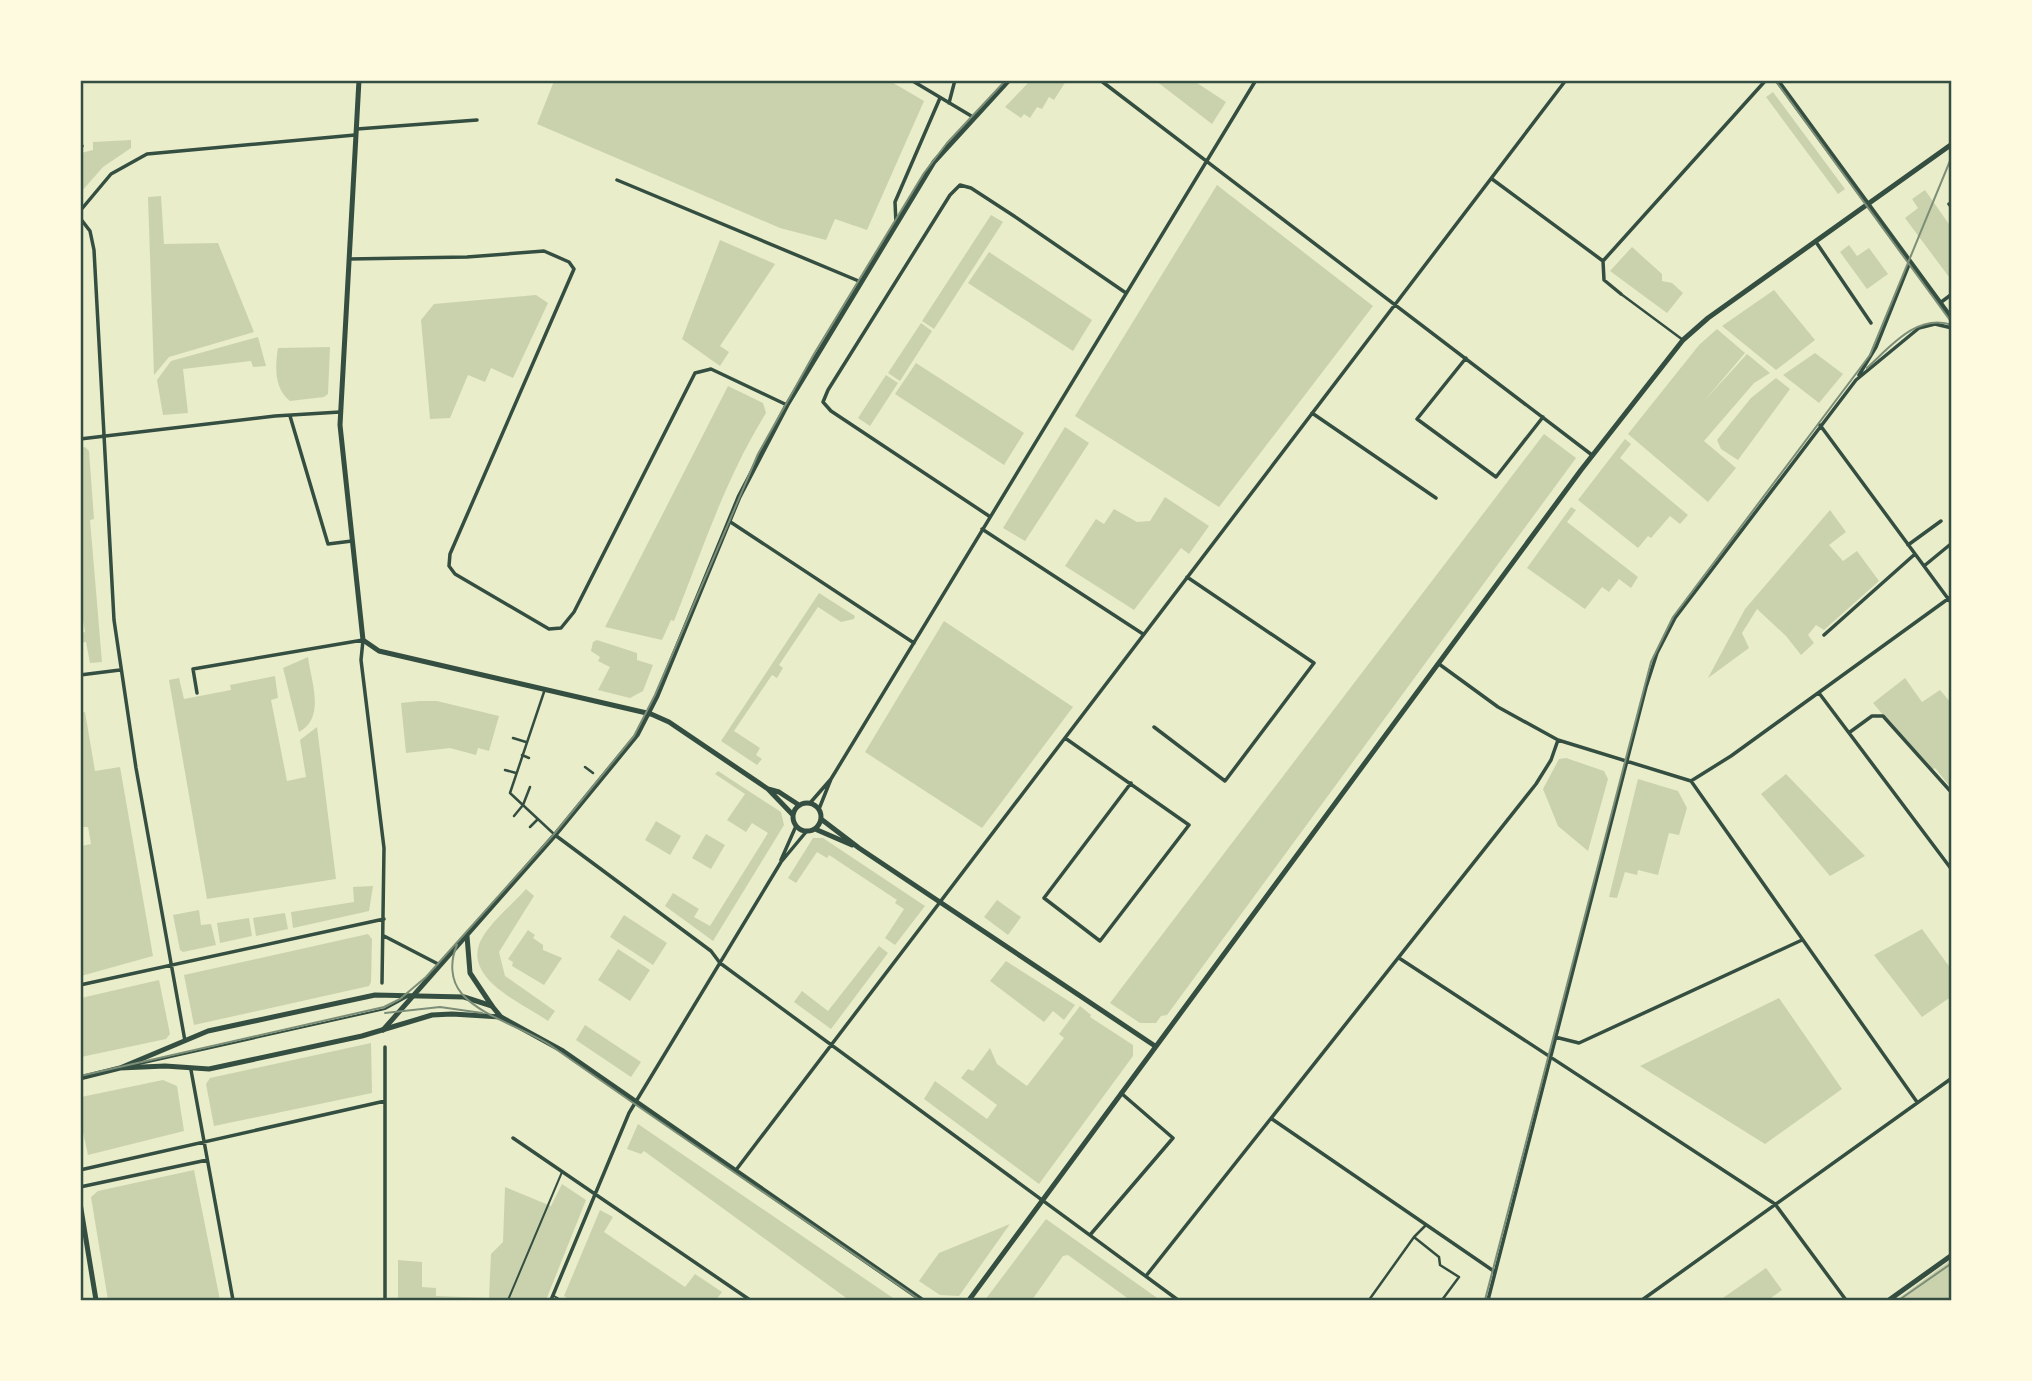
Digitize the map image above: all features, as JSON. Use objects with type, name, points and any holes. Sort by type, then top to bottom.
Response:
[{"type":"main road","points":[[359,80],[340,412],[363,640],[379,651],[649,714],[669,722],[768,789],[792,814],[796,827],[806,832],[815,829],[821,819]]},
{"type":"main road","points":[[383,1030],[555,835],[634,738],[649,714],[729,521],[786,405],[934,162],[1009,80]]},
{"type":"main road","points":[[1777,80],[1951,319]]},
{"type":"main road","points":[[969,1300],[1437,662],[1592,455],[1683,340],[1707,318],[1951,144]]},
{"type":"main road","points":[[768,789],[799,804],[810,803],[819,809],[821,819],[859,848],[1154,1046]]},
{"type":"main road","points":[[792,814],[799,804]]},
{"type":"main road","points":[[815,829],[859,848]]},
{"type":"main road","points":[[467,934],[469,969],[501,1017],[547,1040],[635,1104],[922,1300]]},
{"type":"main road","points":[[80,1078],[120,1068],[208,1031],[385,994],[455,995],[492,1006]]},
{"type":"main road","points":[[120,1068],[165,1066],[191,1070],[234,1064],[383,1030],[432,1015],[501,1017]]},
{"type":"main road","points":[[80,1203],[96,1300]]},
{"type":"main road","points":[[1889,1300],[1951,1255]]},
{"type":"street","points":[[911,80],[973,117]]},
{"type":"street","points":[[949,103],[955,80]]},
{"type":"street","points":[[1100,80],[1592,455]]},
{"type":"street","points":[[819,809],[831,779],[1256,80]]},
{"type":"street","points":[[735,1172],[1566,80]]},
{"type":"street","points":[[1683,340],[1604,280],[1603,261],[1766,80]]},
{"type":"street","points":[[896,224],[895,202],[940,98]]},
{"type":"street","points":[[80,211],[111,174],[147,154],[477,120]]},
{"type":"street","points":[[1492,178],[1603,261]]},
{"type":"street","points":[[617,180],[860,282]]},
{"type":"street","points":[[989,516],[831,411],[823,402],[950,195],[960,186],[971,188],[1126,293]]},
{"type":"street","points":[[80,218],[90,231],[94,250],[112,601],[120,670],[185,1041]]},
{"type":"street","points":[[1814,240],[1871,323]]},
{"type":"street","points":[[349,259],[467,257],[544,251],[569,262],[574,268],[450,554],[449,566],[455,574],[542,627],[561,628],[574,612],[695,373],[711,369],[786,405]]},
{"type":"street","points":[[1488,1300],[1646,687],[1664,637],[1681,610],[1856,380],[1877,347],[1910,262]]},
{"type":"street","points":[[1940,303],[1951,294]]},
{"type":"street","points":[[1856,380],[1919,328],[1935,324],[1951,328]]},
{"type":"street","points":[[1466,358],[1417,419],[1496,477],[1543,417]]},
{"type":"street","points":[[80,439],[340,412]]},
{"type":"street","points":[[1312,413],[1436,498]]},
{"type":"street","points":[[290,416],[328,544],[352,541]]},
{"type":"street","points":[[1820,425],[1914,554],[1950,598],[1951,604]]},
{"type":"street","points":[[729,521],[914,643]]},
{"type":"street","points":[[1908,545],[1941,521]]},
{"type":"street","points":[[982,529],[1143,634]]},
{"type":"street","points":[[1924,566],[1951,543]]},
{"type":"street","points":[[1824,635],[1914,554]]},
{"type":"street","points":[[1154,727],[1225,781],[1314,663],[1187,577]]},
{"type":"street","points":[[1691,781],[1950,598]]},
{"type":"street","points":[[197,693],[193,669],[363,640],[361,660],[384,848],[382,983]]},
{"type":"street","points":[[1437,662],[1498,707],[1558,740],[1691,781],[1917,1102]]},
{"type":"street","points":[[80,676],[120,670]]},
{"type":"street","points":[[545,689],[510,793],[523,806],[555,835],[711,951],[720,963],[1178,1300]]},
{"type":"street","points":[[1819,693],[1951,870]]},
{"type":"street","points":[[1849,732],[1872,716],[1882,716],[1951,793]]},
{"type":"street","points":[[513,738],[527,742]]},
{"type":"street","points":[[1065,738],[1131,783],[1189,825],[1100,941],[1044,898],[1131,783]]},
{"type":"street","points":[[1146,1276],[1536,784],[1551,760],[1558,740]]},
{"type":"street","points":[[522,755],[529,758]]},
{"type":"street","points":[[585,767],[593,773]]},
{"type":"street","points":[[505,770],[516,773]]},
{"type":"street","points":[[810,803],[831,779]]},
{"type":"street","points":[[514,816],[523,806],[530,787]]},
{"type":"street","points":[[530,827],[538,819]]},
{"type":"street","points":[[781,862],[782,852],[796,827]]},
{"type":"street","points":[[552,1298],[635,1104],[781,862],[806,832]]},
{"type":"street","points":[[80,985],[384,919]]},
{"type":"street","points":[[384,936],[440,965]]},
{"type":"street","points":[[1555,1037],[1579,1043],[1802,940]]},
{"type":"street","points":[[1399,958],[1775,1204],[1846,1300]]},
{"type":"street","points":[[385,1300],[386,1047]]},
{"type":"street","points":[[191,1070],[233,1300]]},
{"type":"street","points":[[1642,1300],[1951,1077]]},
{"type":"street","points":[[1090,1235],[1173,1138],[1121,1093]]},
{"type":"street","points":[[80,1170],[385,1101]]},
{"type":"street","points":[[1272,1119],[1495,1272]]},
{"type":"street","points":[[513,1138],[750,1300]]},
{"type":"street","points":[[80,1187],[207,1160]]},
{"type":"street","points":[[1369,1300],[1414,1237],[1426,1225]]},
{"type":"street","points":[[1414,1237],[1439,1257],[1440,1265],[1459,1277],[1442,1300]]},
{"type":"lane","points":[[120,1068],[385,1009],[413,994]]},
{"type":"lane","points":[[508,1300],[562,1171]]},
{"type":"lane","points":[[552,1298],[561,1300]]},
{"type":"green space","points":[[554,81],[890,81],[924,101],[867,230],[835,219],[826,240],[780,228],[537,124]]},
{"type":"green space","points":[[1030,81],[1066,81],[1054,100],[1049,97],[1042,109],[1037,107],[1030,118],[1024,114],[1021,118],[1005,107]]},
{"type":"green space","points":[[1156,81],[1194,81],[1226,102],[1212,124]]},
{"type":"green space","points":[[1773,92],[1845,189],[1838,194],[1766,97]]},
{"type":"green space","points":[[131,140],[131,148],[103,167],[81,192],[81,153],[93,150],[93,142]]},
{"type":"green space","points":[[1217,185],[1373,306],[1219,507],[1075,416]]},
{"type":"green space","points":[[1925,190],[1951,227],[1949,277],[1905,218],[1918,208],[1912,199]]},
{"type":"green space","points":[[161,196],[164,244],[218,243],[254,332],[169,357],[154,375],[148,197]]},
{"type":"green space","points":[[991,215],[1003,222],[934,329],[922,321]]},
{"type":"green space","points":[[720,240],[775,264],[720,346],[729,352],[720,366],[682,339]]},
{"type":"green space","points":[[1849,245],[1857,256],[1869,248],[1888,274],[1867,289],[1840,252]]},
{"type":"green space","points":[[1632,247],[1662,274],[1662,281],[1672,283],[1683,293],[1667,313],[1610,271]]},
{"type":"green space","points":[[989,252],[1092,320],[1073,351],[968,283]]},
{"type":"green space","points":[[1774,290],[1815,340],[1776,370],[1722,326]]},
{"type":"green space","points":[[536,295],[548,303],[513,378],[491,368],[485,382],[468,375],[450,418],[430,419],[421,320],[434,304]]},
{"type":"green space","points":[[921,323],[932,331],[900,381],[888,373]]},
{"type":"green space","points":[[1717,329],[1745,353],[1705,400],[1747,354],[1770,373],[1754,383],[1704,441],[1736,468],[1708,502],[1628,434],[1699,345]]},
{"type":"green space","points":[[258,337],[266,366],[253,367],[251,361],[183,369],[188,413],[163,415],[157,380],[171,361]]},
{"type":"green space","points":[[330,347],[328,394],[324,397],[290,401],[278,384],[278,348]]},
{"type":"green space","points":[[1815,353],[1843,374],[1819,403],[1783,375]]},
{"type":"green space","points":[[916,363],[1024,433],[1004,465],[895,394]]},
{"type":"green space","points":[[886,375],[898,383],[870,426],[858,418]]},
{"type":"green space","points":[[1776,378],[1790,389],[1738,460],[1721,449],[1717,440],[1751,398]]},
{"type":"green space","points":[[728,386],[763,403],[766,413],[726,489],[674,621],[671,620],[662,640],[605,627]]},
{"type":"green space","points":[[1065,427],[1089,443],[1025,541],[1003,528]]},
{"type":"green space","points":[[1544,434],[1576,458],[1167,1015],[1161,1016],[1156,1023],[1140,1023],[1110,1003]]},
{"type":"green space","points":[[1625,439],[1631,444],[1620,458],[1688,515],[1680,524],[1670,516],[1651,538],[1648,536],[1638,548],[1578,500]]},
{"type":"green space","points":[[85,447],[89,451],[94,519],[90,520],[102,662],[90,663],[86,642],[80,643],[81,633],[85,632],[80,602],[80,448]]},
{"type":"green space","points":[[1165,497],[1209,526],[1189,554],[1181,548],[1134,610],[1065,566],[1096,519],[1104,524],[1114,509],[1137,522],[1150,521]]},
{"type":"green space","points":[[1571,507],[1576,510],[1567,522],[1638,577],[1631,588],[1619,579],[1609,592],[1602,587],[1585,609],[1527,568]]},
{"type":"green space","points":[[1830,510],[1846,532],[1829,545],[1843,561],[1857,551],[1879,581],[1824,630],[1816,625],[1808,635],[1814,643],[1801,655],[1786,636],[1757,609],[1742,633],[1749,648],[1708,678],[1745,609]]},
{"type":"green space","points":[[819,593],[855,616],[854,619],[841,622],[818,607],[779,665],[783,668],[777,678],[772,675],[734,731],[760,748],[756,755],[762,759],[757,765],[721,741]]},
{"type":"green space","points":[[944,621],[1073,707],[982,828],[865,752]]},
{"type":"green space","points":[[597,640],[637,653],[637,660],[653,665],[643,691],[630,698],[598,690],[610,667],[598,661],[600,657],[591,651],[593,642]]},
{"type":"green space","points":[[308,657],[315,708],[307,726],[299,732],[283,668]]},
{"type":"green space","points":[[275,676],[278,698],[271,700],[287,781],[306,777],[300,740],[317,727],[336,879],[207,899],[169,680],[179,678],[184,699],[231,690],[230,685]]},
{"type":"green space","points":[[1905,678],[1922,702],[1940,690],[1951,703],[1951,788],[1935,768],[1931,771],[1873,703]]},
{"type":"green space","points":[[437,701],[499,716],[489,751],[478,748],[476,755],[450,748],[406,753],[401,703]]},
{"type":"green space","points":[[85,712],[95,771],[120,767],[153,956],[81,976],[81,846],[91,844],[88,827],[80,827],[80,713]]},
{"type":"green space","points":[[1566,758],[1604,771],[1608,779],[1588,851],[1558,826],[1543,789],[1559,759]]},
{"type":"green space","points":[[718,771],[781,812],[784,825],[713,941],[665,906],[673,893],[699,909],[694,917],[710,926],[768,833],[752,823],[746,832],[727,820],[745,794],[715,774]]},
{"type":"green space","points":[[1786,774],[1865,856],[1830,876],[1761,794]]},
{"type":"green space","points":[[1638,779],[1678,791],[1687,808],[1679,835],[1669,833],[1658,875],[1638,870],[1637,875],[1625,872],[1617,898],[1609,897]]},
{"type":"green space","points":[[656,821],[681,836],[670,855],[645,840]]},
{"type":"green space","points":[[706,834],[725,845],[711,869],[692,858]]},
{"type":"green space","points":[[813,838],[823,838],[925,906],[895,945],[885,938],[904,909],[895,903],[897,900],[829,855],[827,858],[817,852],[796,883],[788,878]]},
{"type":"green space","points":[[373,886],[369,911],[293,928],[291,912],[354,902],[353,887]]},
{"type":"green space","points":[[526,889],[534,896],[499,952],[505,976],[555,1011],[548,1021],[512,999],[488,979],[480,968],[477,956],[480,942],[489,928]]},
{"type":"green space","points":[[997,900],[1021,917],[1008,935],[984,917]]},
{"type":"green space","points":[[199,910],[201,925],[211,924],[216,945],[183,952],[180,950],[173,915]]},
{"type":"green space","points":[[285,913],[288,929],[256,936],[253,918]]},
{"type":"green space","points":[[624,915],[667,943],[653,965],[610,937]]},
{"type":"green space","points":[[249,918],[252,936],[220,943],[217,923]]},
{"type":"green space","points":[[1922,929],[1951,969],[1952,996],[1922,1017],[1874,955]]},
{"type":"green space","points":[[528,930],[535,935],[533,938],[543,945],[543,950],[562,958],[544,985],[512,966],[513,962],[508,959]]},
{"type":"green space","points":[[368,934],[372,939],[369,986],[194,1025],[184,975]]},
{"type":"green space","points":[[879,946],[888,953],[831,1029],[794,1002],[802,991],[828,1011]]},
{"type":"green space","points":[[618,949],[650,970],[630,1001],[598,980]]},
{"type":"green space","points":[[1006,961],[1075,1005],[1064,1020],[1053,1011],[1044,1022],[990,981]]},
{"type":"green space","points":[[159,980],[170,1034],[166,1039],[81,1057],[81,998]]},
{"type":"green space","points":[[1779,998],[1842,1089],[1765,1144],[1640,1066]]},
{"type":"green space","points":[[1080,1006],[1090,1017],[1133,1045],[1133,1056],[1039,1184],[924,1099],[935,1081],[987,1119],[997,1105],[961,1078],[968,1069],[973,1071],[990,1048],[997,1064],[1027,1086],[1064,1038],[1059,1034]]},
{"type":"green space","points":[[585,1025],[641,1062],[631,1077],[576,1040]]},
{"type":"green space","points":[[371,1043],[372,1093],[214,1126],[206,1084],[210,1078]]},
{"type":"green space","points":[[163,1080],[177,1086],[184,1131],[88,1155],[81,1123],[81,1097]]},
{"type":"green space","points":[[638,1124],[893,1298],[892,1300],[849,1300],[644,1151],[641,1154],[627,1149]]},
{"type":"green space","points":[[194,1170],[220,1300],[108,1300],[91,1197],[98,1191]]},
{"type":"green space","points":[[562,1184],[586,1200],[546,1300],[398,1300],[398,1260],[422,1262],[422,1287],[436,1288],[436,1296],[489,1298],[491,1254],[503,1242],[505,1187],[551,1206]]},
{"type":"green space","points":[[600,1210],[613,1217],[604,1232],[685,1287],[695,1274],[722,1292],[716,1300],[570,1300],[564,1296]]},
{"type":"green space","points":[[1046,1219],[1160,1300],[1130,1300],[1068,1255],[1063,1256],[1032,1300],[985,1300]]},
{"type":"green space","points":[[1010,1224],[959,1296],[940,1295],[919,1281],[939,1253]]},
{"type":"green space","points":[[1951,1260],[1951,1300],[1896,1300]]},
{"type":"green space","points":[[1766,1268],[1782,1290],[1768,1300],[1720,1300]]},
{"type":"tram line","points":[[80,1076],[384,1007],[400,999],[426,977],[554,834],[634,736],[655,695],[758,454],[814,354],[924,173],[947,143],[1006,80]]},
{"type":"tram line","points":[[1775,80],[1952,323]]},
{"type":"tram line","points":[[1485,1300],[1651,662],[1673,617],[1870,355],[1952,156]]},
{"type":"tram line","points":[[1867,368],[1895,342],[1916,328],[1927,324],[1952,325]]},
{"type":"tram line","points":[[457,945],[452,964],[453,977],[458,989],[471,1002],[553,1047],[920,1300]]},
{"type":"tram line","points":[[385,1013],[440,1007],[482,1013]]},
{"type":"tram line","points":[[1899,1300],[1952,1263]]}]
